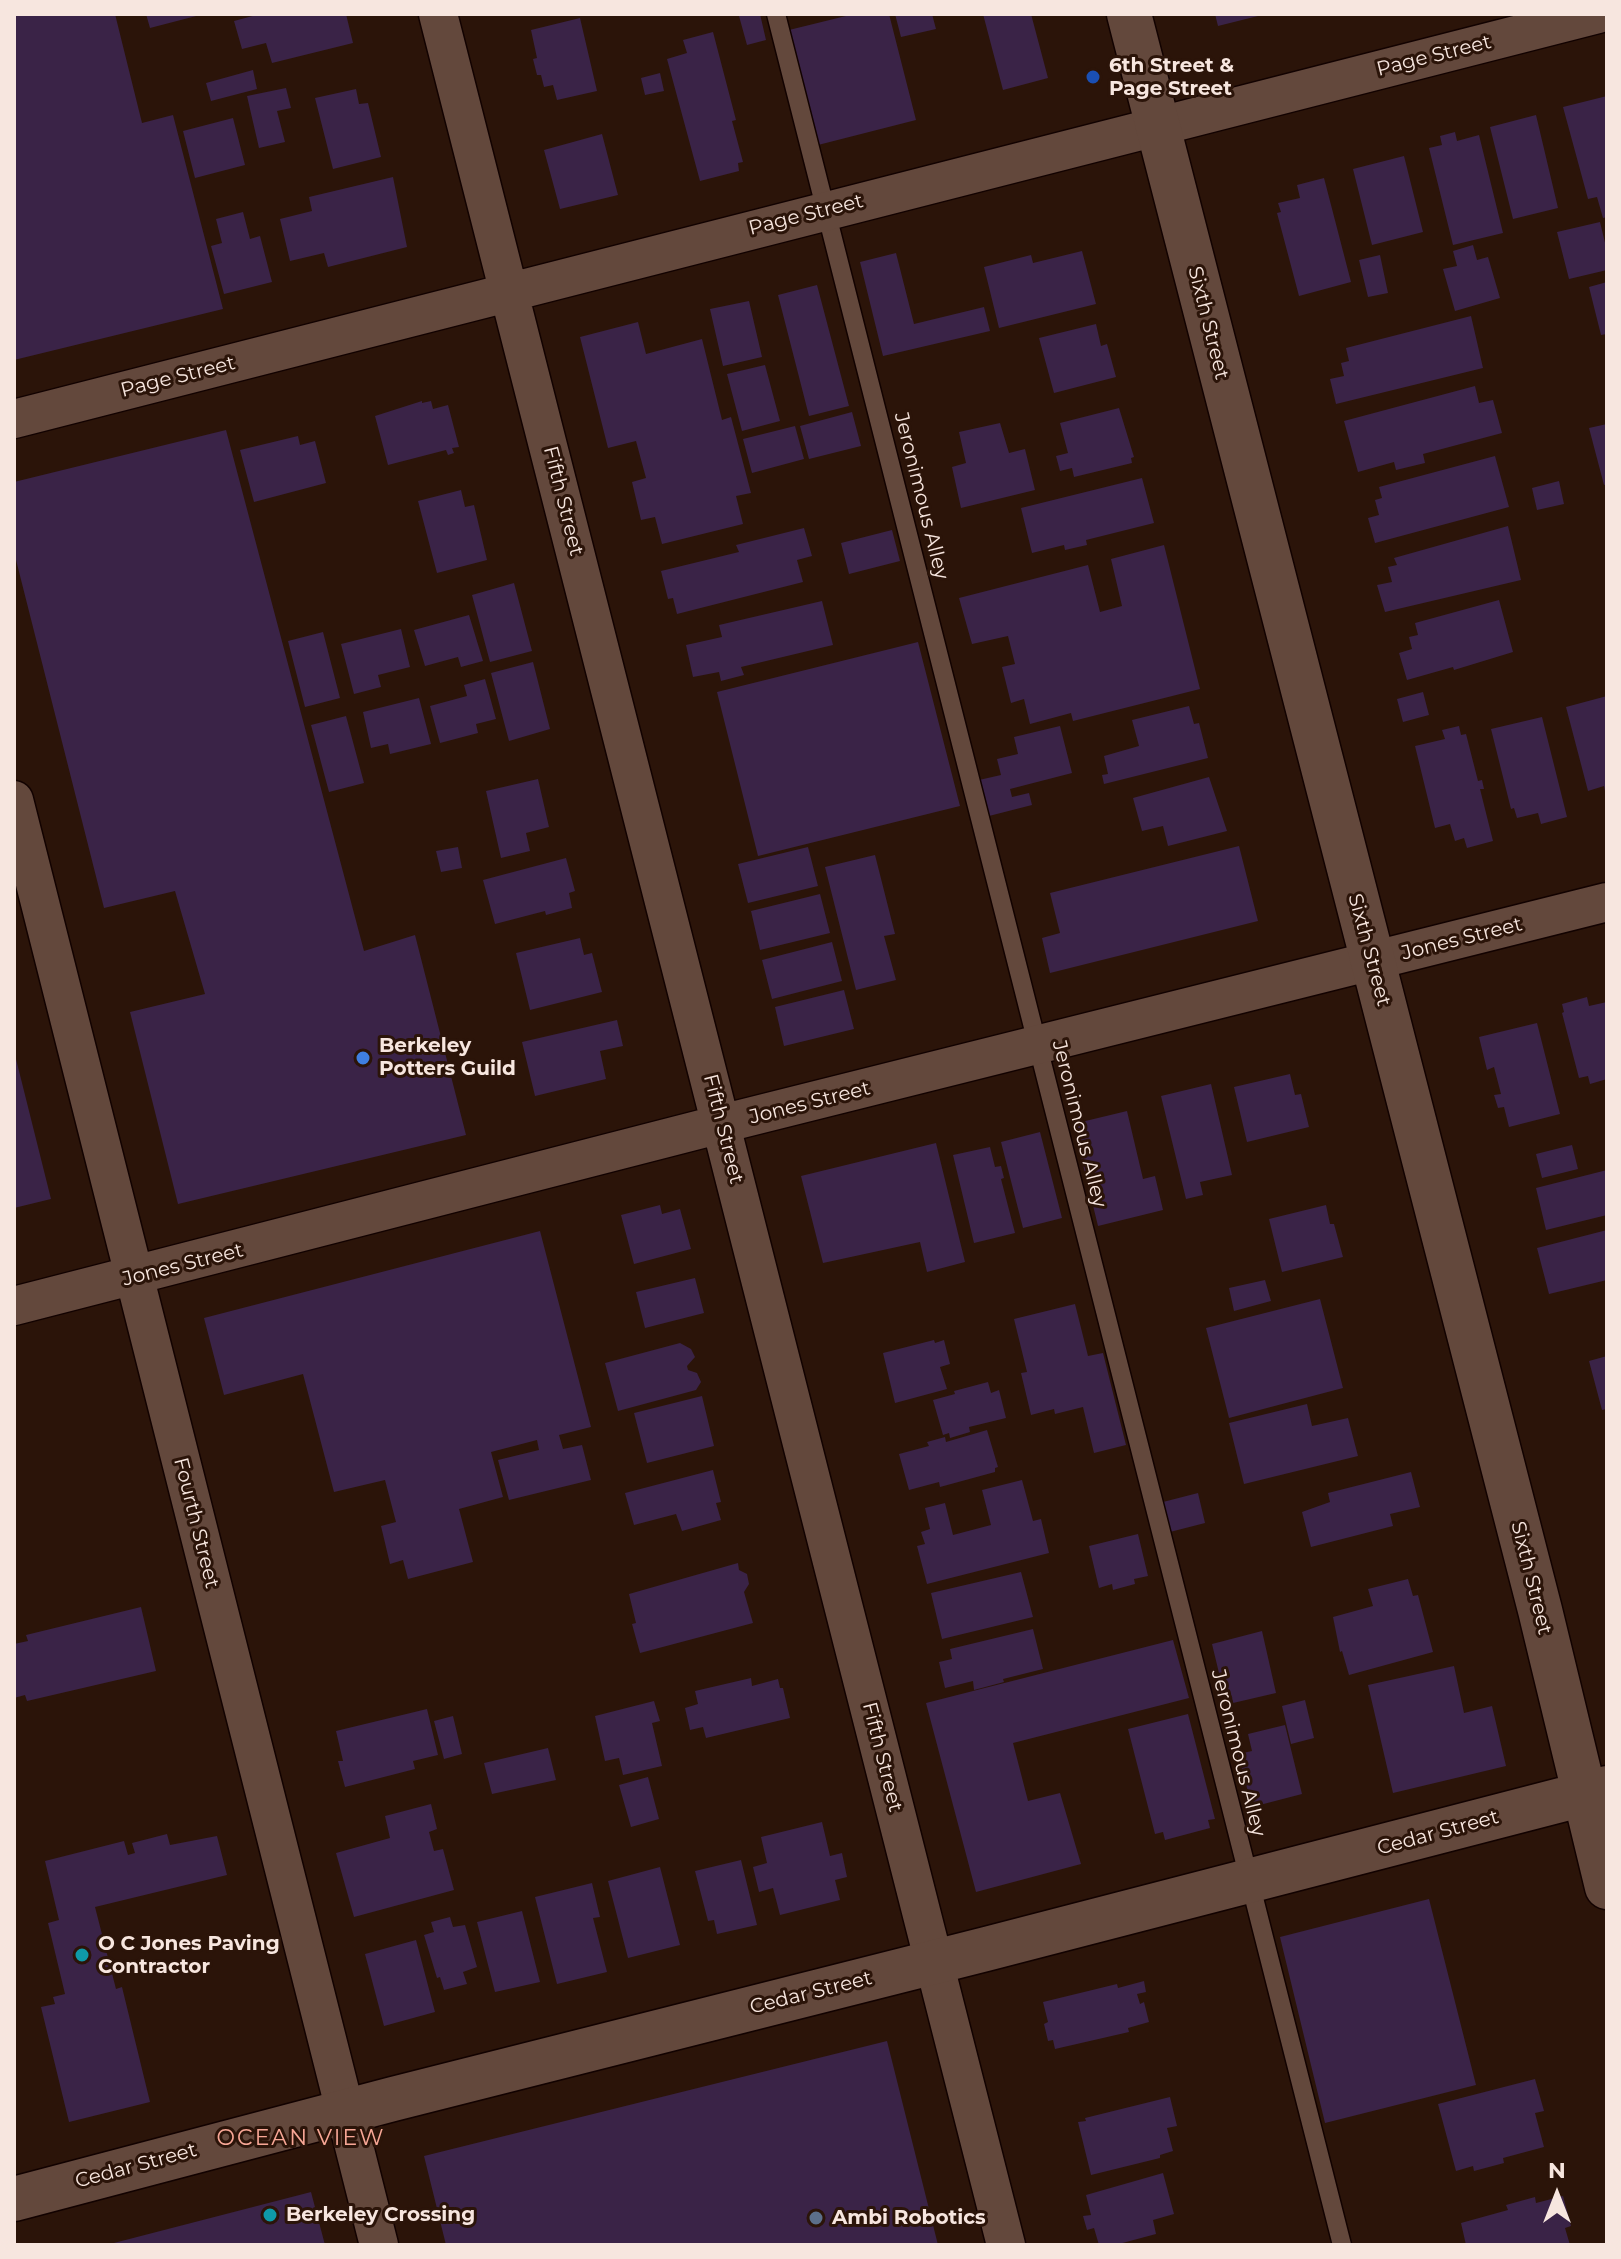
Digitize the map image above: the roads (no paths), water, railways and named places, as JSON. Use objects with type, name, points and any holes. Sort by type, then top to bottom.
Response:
[{"type":"street","name":"Fifth Street","points":[[438,14],[1006,2245]]},
{"type":"street","name":"Sixth Street","points":[[1129,14],[1540,1610],[1596,1791],[1607,1887]]},
{"type":"street","name":"Page Street","points":[[14,419],[1598,14]]},
{"type":"street","name":"Fourth Street","points":[[14,800],[379,2245]]},
{"type":"street","name":"Jones Street","points":[[14,1306],[133,1278],[721,1124],[1607,902]]},
{"type":"street","name":"Cedar Street","points":[[14,2199],[1596,1791]]},
{"type":"lane","name":"Jeronimous Alley","points":[[776,14],[1342,2245]]},
{"type":"place","name":"6th Street & Page Street","points":[[1093,77]]},
{"type":"place","name":"Berkeley Potters Guild","points":[[363,1058]]},
{"type":"place","name":"O C Jones Paving Contractor","points":[[82,1955]]},
{"type":"place","name":"Berkeley Crossing","points":[[270,2215]]},
{"type":"place","name":"Ambi Robotics","points":[[816,2218]]},
{"type":"district","name":"OCEAN VIEW","points":[[301,2139]]}]
